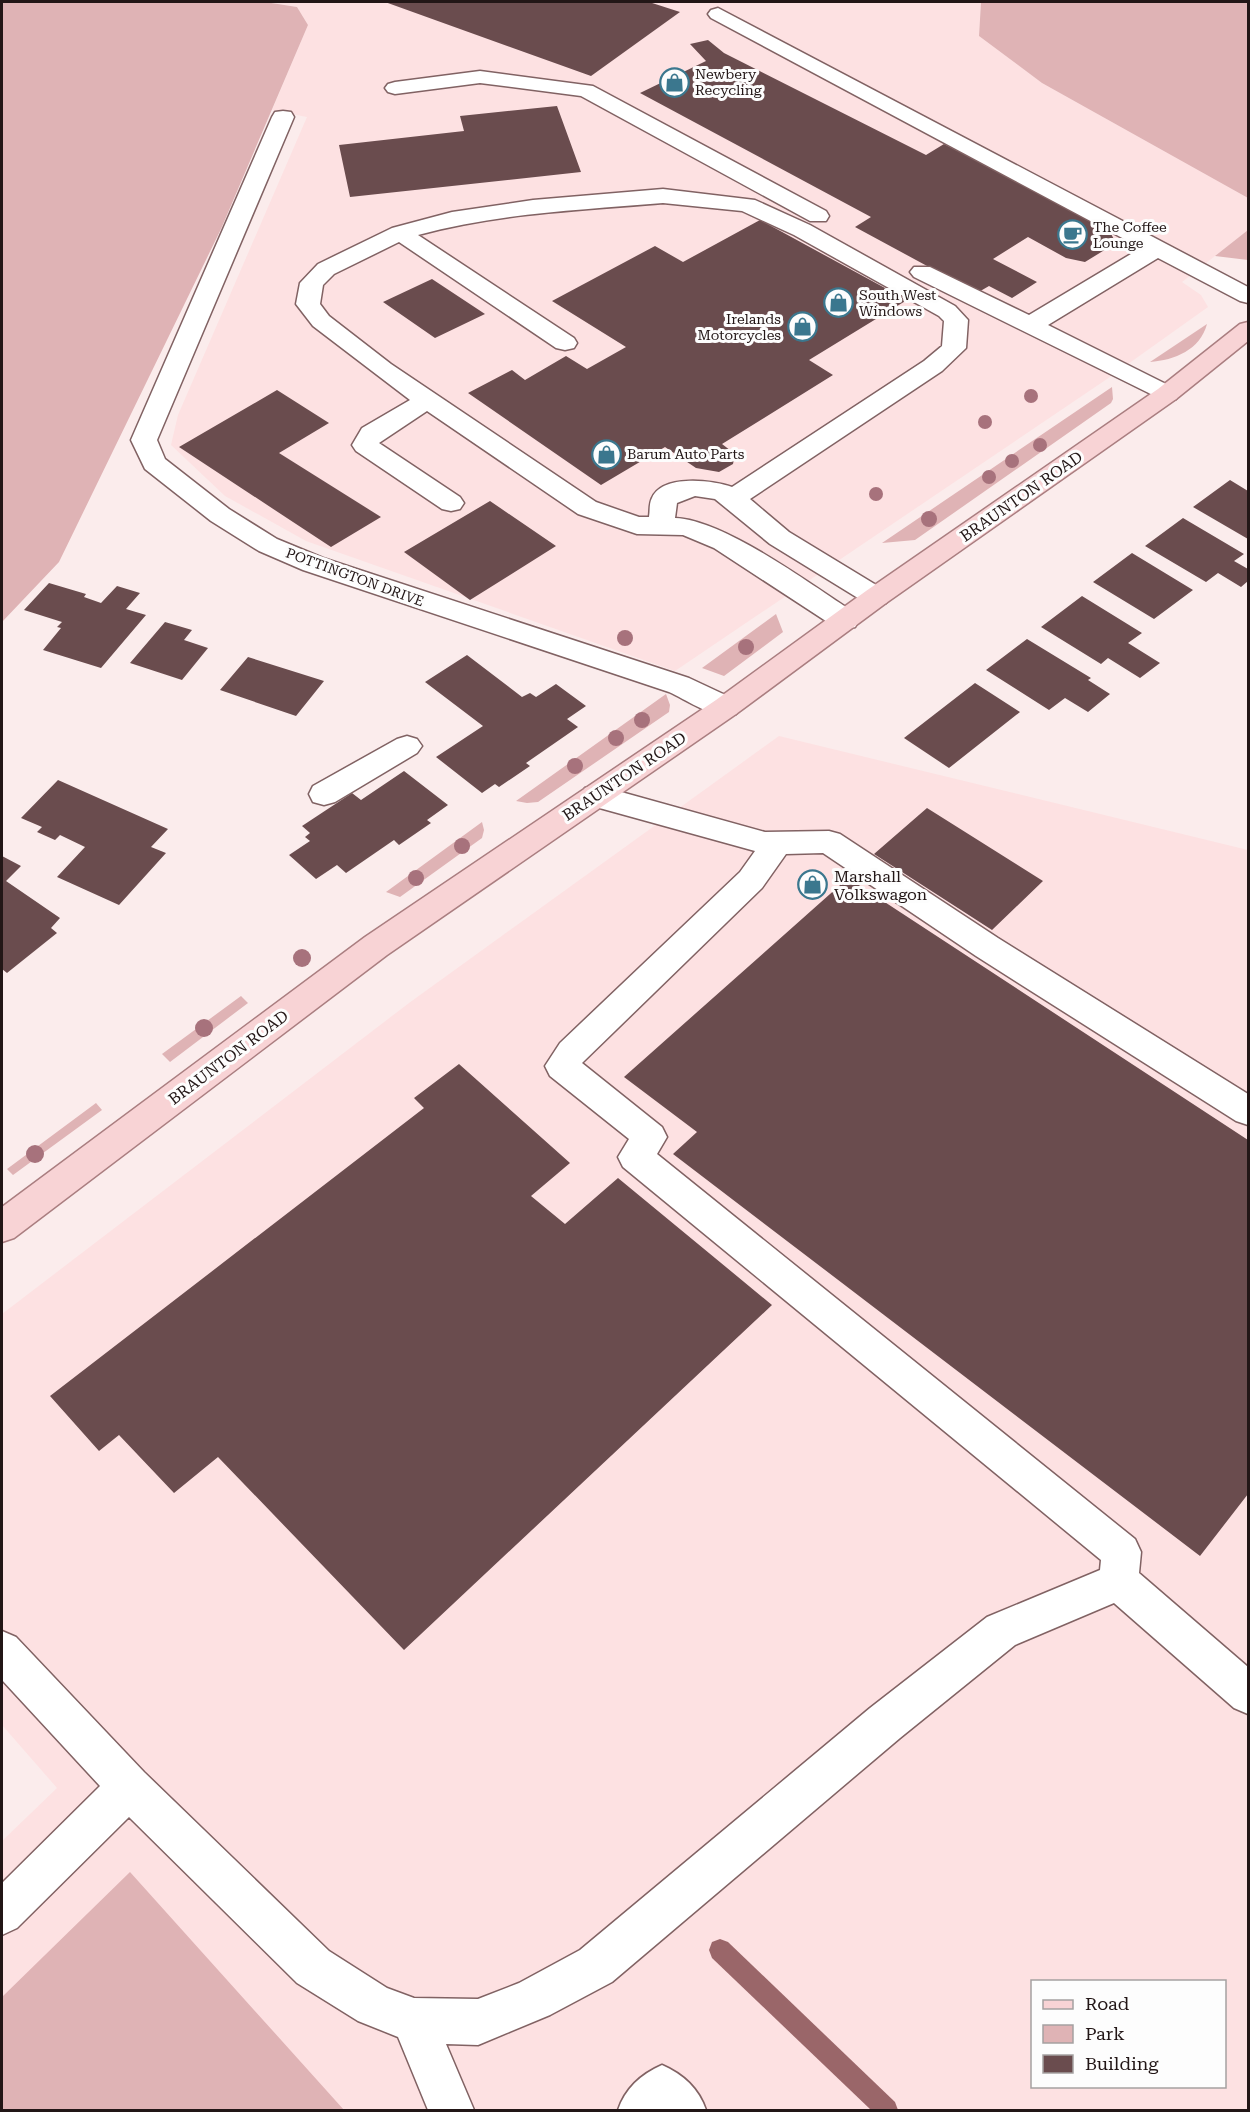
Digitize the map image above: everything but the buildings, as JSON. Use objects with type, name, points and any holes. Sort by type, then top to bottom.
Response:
[{"type":"main road","name":"BRAUNTON ROAD","points":[[2,1227],[376,946],[726,707],[876,597],[1167,394],[1248,328]]},
{"type":"street","points":[[718,14],[1248,296]]},
{"type":"street","points":[[395,88],[480,77],[586,90],[859,237]]},
{"type":"street","name":"POTTINGTON DRIVE","points":[[283,117],[144,440],[154,463],[230,521],[268,545],[313,564],[679,685],[726,707]]},
{"type":"street","points":[[734,498],[933,366],[954,348],[956,320],[947,311],[802,231],[747,205],[718,200],[663,196],[532,207],[452,219],[400,233],[326,269],[312,283],[308,304],[321,321],[382,369],[586,508],[637,525],[687,527],[723,542],[845,620]]},
{"type":"street","points":[[400,233],[564,343]]},
{"type":"street","points":[[1030,326],[1158,248]]},
{"type":"street","points":[[901,260],[1167,394]]},
{"type":"street","points":[[429,399],[371,434],[365,445],[451,503]]},
{"type":"street","points":[[660,526],[664,500],[678,490],[692,487],[717,490],[734,498],[765,529],[876,597]]},
{"type":"street","points":[[324,794],[407,746]]},
{"type":"street","points":[[596,796],[765,843],[829,842],[987,947],[1248,1111]]},
{"type":"street","points":[[777,843],[751,880],[572,1052],[562,1066],[650,1137],[635,1157],[1121,1552],[1119,1581]]},
{"type":"street","points":[[1119,1581],[1248,1694]]},
{"type":"street","points":[[2,1651],[129,1787],[313,1967],[374,2005],[414,2020],[477,2022],[534,1999],[596,1966],[876,1730],[1001,1631],[1119,1581]]},
{"type":"street","points":[[2,1913],[129,1787]]},
{"type":"street","points":[[414,2020],[451,2110]]},
{"type":"street","points":[[641,2110],[662,2088],[683,2110]]},
{"type":"shaded area","points":[[265,2],[981,2],[979,36],[1042,83],[1248,198],[1248,230],[1182,282],[1201,295],[1208,307],[1107,379],[675,671],[306,541],[225,496],[171,445],[178,415],[307,117],[272,110],[308,25],[297,7]]},
{"type":"shaded area","points":[[779,736],[1248,850],[1248,2110],[2,2110],[2,1841],[57,1788],[2,1725],[2,1314],[409,1003]]},
{"type":"green space","points":[[2,2],[265,2],[297,7],[308,25],[221,229],[59,562],[2,622]]},
{"type":"green space","points":[[981,2],[1248,2],[1248,198],[1042,83],[979,36]]},
{"type":"green space","points":[[1248,230],[1248,260],[1215,256]]},
{"type":"green space","points":[[1207,324],[1199,341],[1185,352],[1168,359],[1150,362]]},
{"type":"green space","points":[[1112,387],[1111,403],[915,540],[882,543]]},
{"type":"green space","points":[[776,614],[783,632],[724,676],[702,668]]},
{"type":"green space","points":[[666,694],[670,705],[669,712],[538,802],[516,801]]},
{"type":"green space","points":[[482,822],[484,830],[482,838],[400,897],[386,892]]},
{"type":"green space","points":[[241,996],[248,1003],[170,1062],[162,1054]]},
{"type":"green space","points":[[96,1103],[102,1110],[13,1175],[7,1169]]},
{"type":"green space","points":[[130,1872],[344,2110],[2,2110],[2,1997]]},
{"type":"waterway","points":[[720,1950],[887,2110]]},
{"type":"place","name":"Newbery Recycling","points":[[674,82]]},
{"type":"place","name":"The Coffee Lounge","points":[[1072,235]]},
{"type":"place","name":"South West Windows","points":[[838,303]]},
{"type":"place","name":"Irelands Motorcycles","points":[[802,327]]},
{"type":"place","name":"Barum Auto Parts","points":[[606,454]]},
{"type":"place","name":"Marshall Volkswagon","points":[[813,885]]}]
